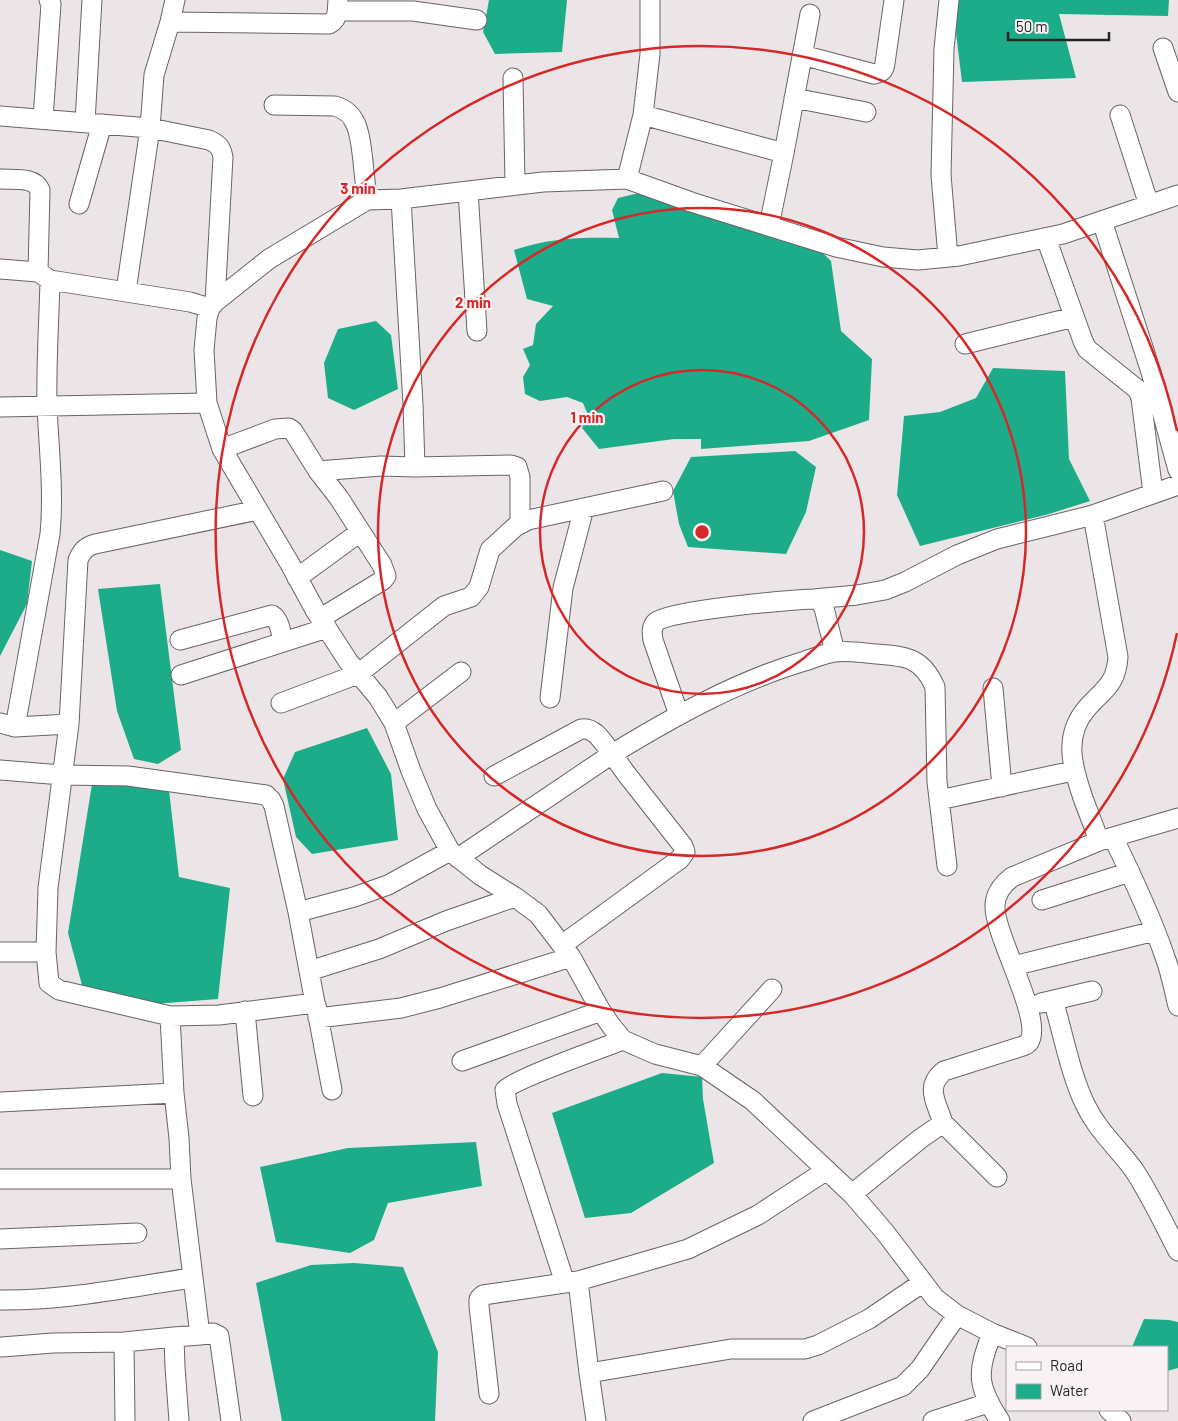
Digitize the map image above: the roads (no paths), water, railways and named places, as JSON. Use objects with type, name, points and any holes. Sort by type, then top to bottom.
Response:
[{"type":"street","points":[[43,119],[51,4],[49,0]]},
{"type":"street","points":[[79,204],[94,123],[92,0]]},
{"type":"street","points":[[126,291],[150,128],[154,75],[175,0]]},
{"type":"street","points":[[627,179],[643,115],[650,54],[650,0]]},
{"type":"street","points":[[802,55],[874,74],[881,72],[884,69],[894,0]]},
{"type":"street","points":[[948,257],[941,175],[944,49],[949,0]]},
{"type":"street","points":[[170,22],[329,24],[335,22],[338,6],[413,11],[477,20]]},
{"type":"street","points":[[769,226],[810,14]]},
{"type":"street","points":[[1162,48],[1178,92]]},
{"type":"street","points":[[513,78],[515,184]]},
{"type":"street","points":[[794,98],[866,112]]},
{"type":"street","points":[[274,105],[335,106],[343,108],[350,115],[359,132],[367,200]]},
{"type":"street","points":[[643,115],[784,154]]},
{"type":"street","points":[[1120,115],[1149,205]]},
{"type":"street","points":[[0,116],[150,128],[209,140],[221,148],[223,157],[212,305],[207,318],[204,350],[207,403],[222,449],[324,623],[358,674],[378,697],[394,723],[411,772],[427,809],[454,855],[538,914],[566,951],[601,1011],[623,1040],[655,1054],[702,1066],[753,1102],[852,1194],[884,1231],[935,1298],[957,1315],[992,1333],[1024,1346]]},
{"type":"street","points":[[0,179],[32,181],[37,184],[40,190],[47,407],[52,484],[52,519],[7,725],[69,724]]},
{"type":"street","points":[[0,269],[212,305],[269,259],[367,200],[401,199],[515,184],[627,179],[691,202],[836,247],[882,257],[918,260],[1007,247],[1063,234],[1149,205],[1177,199]]},
{"type":"street","points":[[468,191],[477,331]]},
{"type":"street","points":[[401,199],[415,467]]},
{"type":"street","points":[[1102,221],[1151,372],[1178,470]]},
{"type":"street","points":[[1046,238],[1087,349],[1138,390],[1141,398],[1154,493]]},
{"type":"street","points":[[965,344],[1074,317]]},
{"type":"street","points":[[0,408],[207,403]]},
{"type":"street","points":[[181,675],[283,642],[324,623],[386,576],[382,565],[340,498],[318,471],[289,428],[275,429],[222,449]]},
{"type":"street","points":[[318,471],[381,466],[511,465],[517,467],[520,477],[520,524]]},
{"type":"street","points":[[679,715],[651,630],[661,619],[740,606],[814,600],[885,590],[905,582],[957,555],[996,539],[1093,515],[1178,485]]},
{"type":"street","points":[[281,703],[358,674],[444,606],[464,600],[476,592],[480,587],[490,550],[520,524],[528,520],[663,491]]},
{"type":"street","points":[[550,698],[563,588],[584,508]]},
{"type":"street","points":[[258,510],[87,546],[82,551],[78,560],[69,724],[48,888],[46,952],[49,983],[59,990],[170,1016],[219,1015],[245,1011],[401,1008],[440,998],[566,951],[680,859],[685,852],[683,846],[612,754],[595,733],[589,729],[581,729],[494,776]]},
{"type":"street","points":[[1093,515],[1118,657],[1116,673],[1111,683],[1086,709],[1077,724],[1072,737],[1070,751],[1073,770],[1106,839],[1130,872],[1166,959],[1178,1006]]},
{"type":"street","points":[[297,578],[360,532]]},
{"type":"street","points":[[814,600],[820,601],[824,608],[835,652]]},
{"type":"street","points":[[180,640],[272,615],[276,617],[283,642]]},
{"type":"street","points":[[298,912],[354,897],[388,885],[454,855],[612,754],[679,715],[763,675],[835,652],[902,656],[914,661],[931,678],[935,687],[939,800],[947,866]]},
{"type":"street","points":[[394,723],[461,672]]},
{"type":"street","points":[[993,688],[1002,787]]},
{"type":"street","points":[[939,800],[1073,770]]},
{"type":"street","points":[[0,771],[62,775],[128,776],[266,795],[274,806],[298,912],[332,1090]]},
{"type":"street","points":[[997,1178],[943,1124],[932,1088],[933,1081],[944,1071],[1023,1046],[1029,1041],[1031,1034],[1028,1006],[996,920],[995,904],[1004,883],[1012,877],[1106,839],[1178,818]]},
{"type":"street","points":[[1042,900],[1130,872]]},
{"type":"street","points":[[309,971],[379,949],[446,921],[515,898]]},
{"type":"street","points":[[1013,966],[1155,931]]},
{"type":"street","points":[[0,952],[46,952]]},
{"type":"street","points":[[702,1066],[772,989]]},
{"type":"street","points":[[1028,1006],[1092,991]]},
{"type":"street","points":[[1053,1000],[1079,1091],[1086,1106],[1100,1130],[1133,1170],[1154,1203],[1178,1251]]},
{"type":"street","points":[[245,1011],[254,1096]]},
{"type":"street","points":[[462,1061],[601,1011]]},
{"type":"street","points":[[170,1016],[181,1179],[200,1335]]},
{"type":"street","points":[[596,1421],[589,1373],[571,1282],[507,1104],[505,1090],[508,1086],[623,1040]]},
{"type":"street","points":[[0,1102],[174,1093]]},
{"type":"street","points":[[852,1194],[920,1139],[943,1124]]},
{"type":"street","points":[[489,1394],[479,1299],[482,1295],[571,1282],[688,1249],[758,1215],[827,1170]]},
{"type":"street","points":[[0,1179],[181,1179]]},
{"type":"street","points":[[0,1239],[137,1233]]},
{"type":"street","points":[[0,1300],[16,1301],[56,1298],[192,1278]]},
{"type":"street","points":[[589,1373],[731,1350],[805,1349],[818,1345],[869,1319],[922,1283]]},
{"type":"street","points":[[813,1421],[903,1386],[920,1369],[957,1315]]},
{"type":"street","points":[[2,1347],[124,1342],[213,1333],[218,1336],[231,1421]]},
{"type":"street","points":[[992,1333],[982,1359],[982,1386],[988,1403],[1000,1421]]},
{"type":"street","points":[[174,1337],[179,1421]]},
{"type":"street","points":[[124,1342],[125,1421]]},
{"type":"street","points":[[933,1421],[988,1403]]},
{"type":"street","points":[[1110,1411],[1121,1421]]},
{"type":"water","points":[[489,0],[567,0],[562,52],[495,54],[483,32]]},
{"type":"water","points":[[958,0],[1169,0],[1168,16],[1059,14],[1076,78],[962,82],[956,33]]},
{"type":"water","points":[[639,193],[823,253],[831,261],[841,331],[872,359],[869,420],[809,441],[701,449],[701,439],[674,439],[599,449],[582,428],[588,415],[583,403],[567,397],[540,401],[525,394],[523,377],[530,365],[523,349],[533,345],[536,324],[553,306],[527,299],[514,250],[566,239],[619,238],[612,210],[618,198]]},
{"type":"water","points":[[376,321],[391,335],[398,389],[354,410],[328,398],[324,363],[338,329]]},
{"type":"water","points":[[993,368],[1065,371],[1069,459],[1090,501],[1049,514],[920,546],[897,495],[904,416],[940,412],[976,398]]},
{"type":"water","points":[[795,451],[816,467],[806,512],[786,554],[688,547],[679,524],[673,491],[691,457]]},
{"type":"water","points":[[0,550],[32,561],[27,604],[0,656]]},
{"type":"water","points":[[160,584],[181,750],[158,764],[134,759],[117,711],[98,589]]},
{"type":"water","points":[[367,728],[391,774],[398,840],[312,854],[296,837],[283,779],[295,752]]},
{"type":"water","points":[[93,778],[169,790],[179,877],[230,888],[218,999],[154,1004],[82,985],[68,933]]},
{"type":"water","points":[[662,1073],[702,1077],[703,1099],[714,1163],[631,1213],[585,1218],[552,1113]]},
{"type":"water","points":[[476,1142],[482,1186],[388,1203],[374,1240],[350,1253],[276,1242],[260,1167],[348,1148]]},
{"type":"water","points":[[354,1263],[403,1267],[438,1352],[435,1421],[282,1421],[256,1283],[311,1265]]},
{"type":"water","points":[[1144,1319],[1178,1322],[1178,1368],[1168,1371],[1168,1346],[1132,1346]]}]
